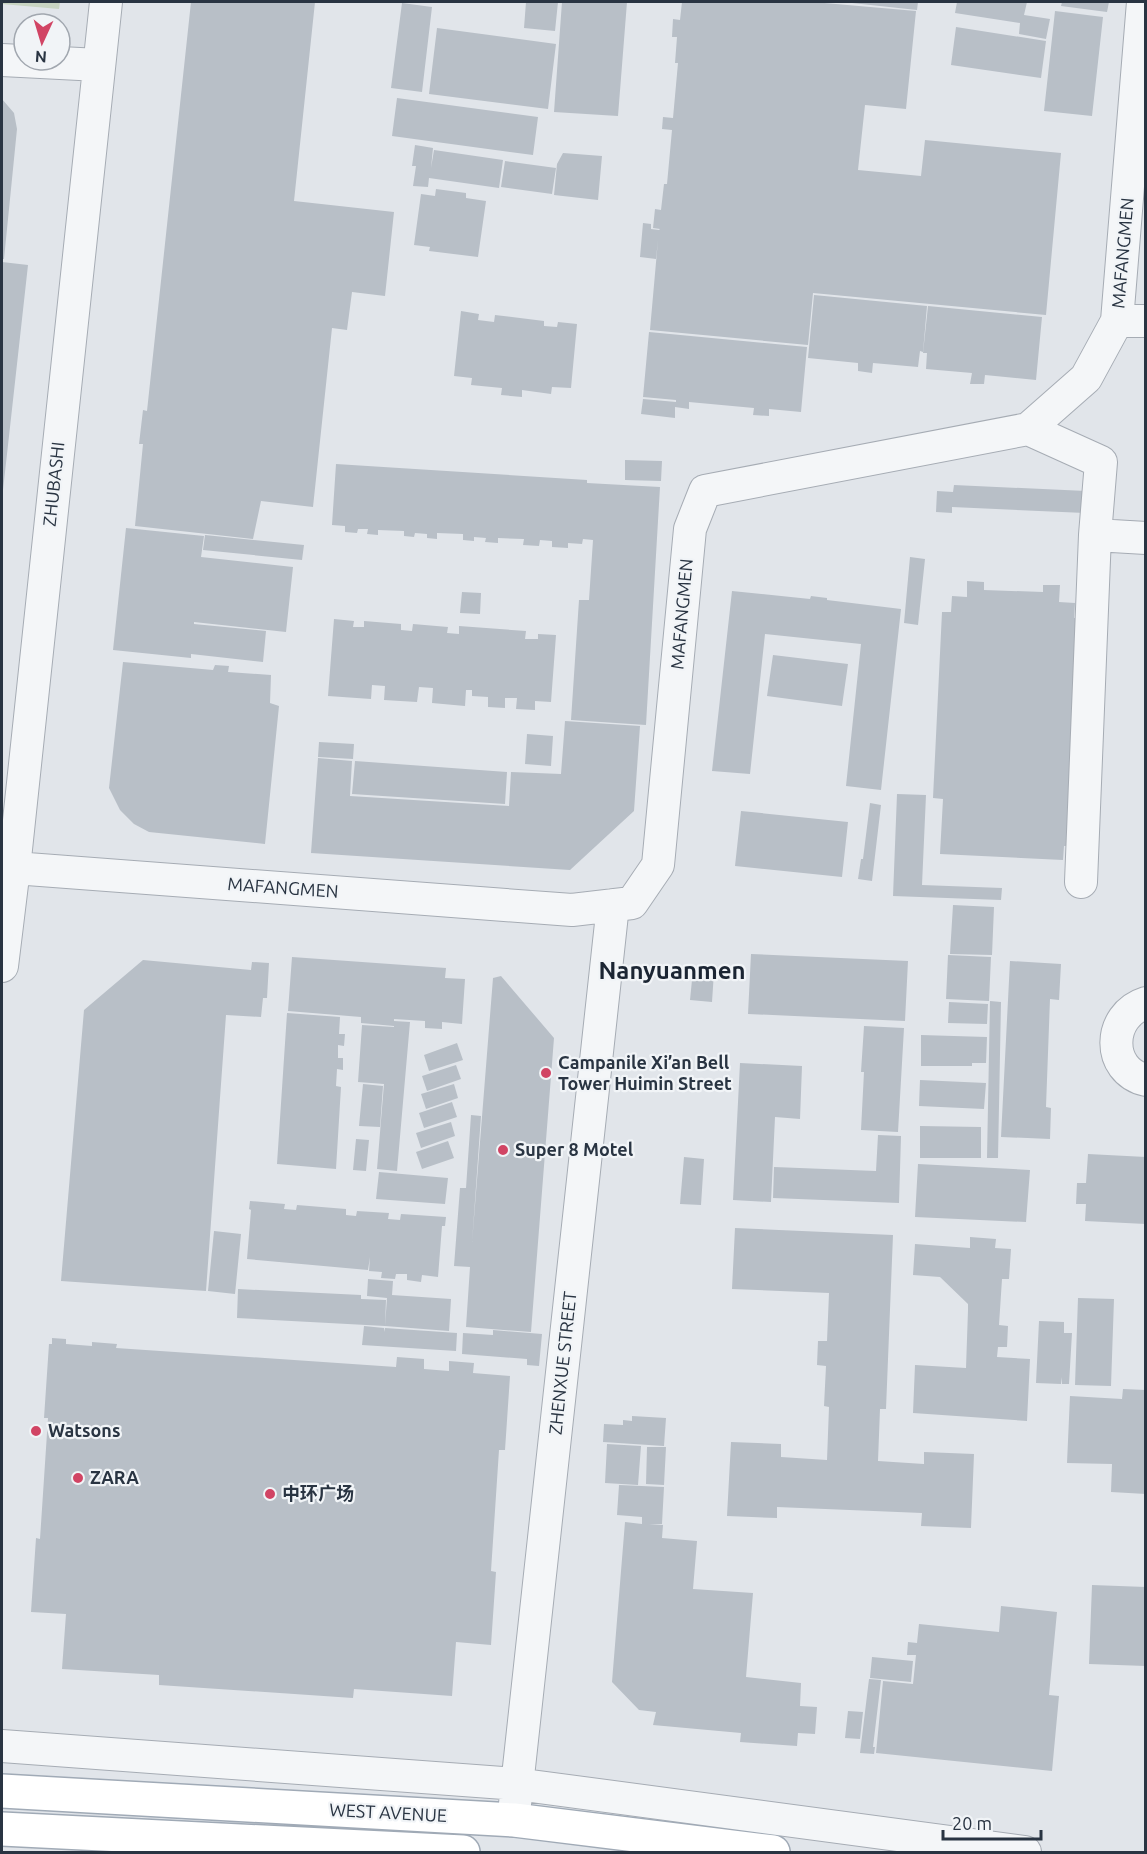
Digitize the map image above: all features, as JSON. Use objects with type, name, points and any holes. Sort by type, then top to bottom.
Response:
[{"type":"main road","name":"WEST AVENUE","points":[[2,1791],[514,1820],[773,1852]]},
{"type":"main road","name":"WEST AVENUE","points":[[2,1829],[463,1852]]},
{"type":"street","name":"ZHUBASHI","points":[[2,966],[106,2]]},
{"type":"street","name":"MAFANGMEN","points":[[14,868],[573,910],[632,903],[658,865],[690,529],[705,490],[1028,429],[1086,378],[1131,321],[1143,2]]},
{"type":"street","points":[[2,60],[99,65]]},
{"type":"street","points":[[1028,429],[1101,462],[1095,535],[1081,882]]},
{"type":"street","points":[[1095,535],[1146,538]]},
{"type":"street","name":"ZHENXUE STREET","points":[[514,1820],[516,1784],[613,905]]},
{"type":"street","points":[[1146,1003],[1129,1012],[1119,1024],[1116,1040],[1118,1056],[1126,1069],[1139,1079],[1146,1080]]},
{"type":"street","points":[[2,1746],[516,1784],[1025,1852]]},
{"type":"green space","points":[[2,2],[60,2],[59,9],[2,4]]},
{"type":"building","points":[[191,2],[315,2],[294,201],[394,212],[385,296],[352,292],[347,330],[332,328],[313,507],[261,501],[253,539],[135,526],[143,444],[139,444],[143,410],[147,411]]},
{"type":"building","points":[[526,2],[558,2],[555,31],[524,28]]},
{"type":"building","points":[[562,2],[627,2],[618,116],[554,112]]},
{"type":"building","points":[[682,2],[813,2],[916,11],[906,109],[865,105],[858,170],[921,176],[925,140],[1061,153],[1046,315],[813,293],[808,345],[650,330],[658,240],[656,259],[640,257],[643,223],[651,224],[651,229],[660,229],[653,228],[655,209],[661,210],[664,184],[667,184],[672,130],[662,129],[663,117],[673,118],[678,63],[675,63],[677,37],[672,37],[673,19],[680,20]]},
{"type":"building","points":[[852,2],[918,2],[917,10]]},
{"type":"building","points":[[957,2],[1027,2],[1024,15],[1050,19],[1046,39],[1019,34],[1020,23],[955,13]]},
{"type":"building","points":[[1062,2],[1109,2],[1107,12],[1061,6]]},
{"type":"building","points":[[402,3],[432,7],[422,92],[391,88]]},
{"type":"building","points":[[1055,11],[1103,17],[1092,116],[1044,111]]},
{"type":"building","points":[[956,27],[1046,41],[1041,78],[951,65]]},
{"type":"building","points":[[437,28],[556,44],[548,109],[429,94]]},
{"type":"building","points":[[397,98],[538,117],[533,155],[392,136]]},
{"type":"building","points":[[2,99],[14,113],[17,129],[4,259],[2,259]]},
{"type":"building","points":[[415,145],[433,148],[431,168],[434,150],[503,160],[499,188],[429,178],[428,187],[413,186],[416,166],[412,166]]},
{"type":"building","points":[[563,153],[602,156],[598,200],[554,195],[557,164]]},
{"type":"building","points":[[505,161],[556,168],[552,194],[501,187]]},
{"type":"building","points":[[436,189],[466,193],[466,198],[486,201],[478,257],[429,251],[430,247],[414,245],[421,194],[435,196]]},
{"type":"building","points":[[2,262],[28,265],[3,490],[2,490]]},
{"type":"building","points":[[814,295],[927,306],[923,352],[920,351],[918,367],[873,363],[872,373],[858,371],[858,363],[808,358]]},
{"type":"building","points":[[928,306],[1042,317],[1036,380],[985,375],[984,384],[970,384],[972,373],[926,369],[927,353],[923,353]]},
{"type":"building","points":[[461,311],[479,314],[478,320],[494,322],[495,315],[544,321],[544,326],[557,327],[558,322],[577,324],[571,388],[552,387],[551,394],[522,390],[522,397],[501,395],[502,388],[471,385],[472,378],[454,376]]},
{"type":"building","points":[[649,332],[807,347],[801,412],[769,409],[769,416],[753,415],[754,408],[689,402],[689,409],[675,407],[675,418],[641,414],[643,399],[676,402],[676,400],[643,397]]},
{"type":"building","points":[[625,460],[662,461],[661,481],[625,480]]},
{"type":"building","points":[[336,464],[587,480],[587,483],[660,487],[646,725],[571,720],[579,600],[589,600],[593,540],[583,539],[582,544],[568,543],[568,548],[552,547],[552,541],[540,540],[539,546],[523,545],[524,539],[498,538],[498,543],[485,542],[486,538],[474,537],[474,541],[463,540],[463,534],[437,533],[437,539],[427,538],[427,534],[415,533],[414,537],[404,536],[404,531],[378,530],[378,535],[367,534],[368,529],[358,529],[357,533],[345,532],[345,526],[332,525]]},
{"type":"building","points":[[954,485],[1086,491],[1085,513],[952,507],[952,513],[936,512],[937,491],[953,492]]},
{"type":"building","points":[[126,528],[204,536],[201,557],[293,567],[286,632],[194,622],[194,624],[266,631],[263,662],[191,654],[191,658],[113,650]]},
{"type":"building","points":[[205,535],[304,545],[302,560],[203,550]]},
{"type":"building","points":[[910,557],[925,559],[918,625],[904,623]]},
{"type":"building","points":[[967,581],[984,582],[984,590],[1043,592],[1043,585],[1060,585],[1059,602],[1075,603],[1074,618],[1084,618],[1072,846],[1064,846],[1063,860],[940,854],[943,799],[933,798],[942,612],[951,612],[952,596],[967,597]]},
{"type":"building","points":[[732,591],[810,599],[811,596],[901,609],[881,790],[846,786],[861,644],[765,634],[750,774],[712,771]]},
{"type":"building","points":[[462,592],[481,593],[480,614],[460,613]]},
{"type":"building","points":[[334,619],[354,621],[353,627],[364,627],[364,621],[401,624],[401,630],[412,631],[413,624],[448,627],[447,633],[459,634],[459,626],[526,631],[525,639],[538,639],[538,634],[556,635],[551,702],[535,701],[535,710],[516,709],[517,698],[505,698],[505,708],[488,707],[488,697],[472,696],[472,690],[466,690],[465,706],[432,703],[433,688],[419,687],[417,702],[384,700],[385,686],[372,685],[371,699],[328,696]]},
{"type":"building","points":[[773,655],[848,664],[842,706],[767,696]]},
{"type":"building","points":[[123,662],[213,670],[215,665],[229,666],[228,672],[271,675],[270,703],[279,706],[265,844],[149,832],[134,824],[120,810],[109,788]]},
{"type":"building","points":[[565,721],[640,726],[634,811],[570,870],[311,853],[318,758],[352,761],[350,796],[509,806],[511,772],[561,774]]},
{"type":"building","points":[[527,734],[553,736],[551,766],[525,764]]},
{"type":"building","points":[[319,742],[354,744],[353,759],[318,757]]},
{"type":"building","points":[[355,761],[507,772],[505,804],[352,794]]},
{"type":"building","points":[[897,794],[926,795],[922,885],[1002,888],[1001,900],[893,896]]},
{"type":"building","points":[[870,803],[881,805],[872,881],[858,879],[861,859],[863,859]]},
{"type":"building","points":[[741,811],[848,822],[842,877],[735,866]]},
{"type":"building","points":[[953,905],[994,907],[992,955],[950,954]]},
{"type":"building","points":[[751,954],[908,961],[905,1021],[748,1014]]},
{"type":"building","points":[[948,955],[991,957],[989,1001],[946,999]]},
{"type":"building","points":[[292,957],[446,968],[445,978],[465,979],[462,1024],[442,1022],[442,1029],[425,1028],[425,1021],[394,1019],[394,1021],[410,1022],[397,1171],[377,1169],[384,1084],[358,1082],[362,1025],[394,1026],[361,1023],[361,1017],[288,1011]]},
{"type":"building","points":[[143,960],[251,970],[252,962],[269,963],[267,998],[263,998],[261,1017],[226,1015],[206,1291],[61,1281],[84,1010]]},
{"type":"building","points":[[1010,961],[1061,964],[1059,1000],[1050,999],[1046,1107],[1051,1108],[1050,1139],[1001,1137]]},
{"type":"building","points":[[693,970],[714,972],[712,1002],[690,1000]]},
{"type":"building","points":[[501,976],[554,1038],[531,1332],[466,1327],[470,1267],[454,1266],[460,1188],[466,1188],[471,1115],[481,1116],[472,1243],[493,978]]},
{"type":"building","points":[[990,1001],[1001,1002],[998,1158],[987,1158]]},
{"type":"building","points":[[949,1002],[988,1004],[987,1024],[948,1023]]},
{"type":"building","points":[[287,1013],[340,1017],[339,1034],[345,1034],[344,1046],[338,1045],[338,1058],[343,1058],[343,1070],[337,1069],[336,1086],[341,1087],[336,1169],[277,1164]]},
{"type":"building","points":[[864,1026],[904,1028],[898,1132],[861,1130]]},
{"type":"building","points":[[921,1035],[987,1037],[986,1063],[972,1063],[972,1066],[921,1066]]},
{"type":"building","points":[[457,1043],[463,1060],[429,1071],[424,1055]]},
{"type":"building","points":[[740,1063],[802,1066],[800,1119],[775,1117],[771,1202],[733,1200]]},
{"type":"building","points":[[456,1065],[461,1079],[427,1091],[422,1076]]},
{"type":"building","points":[[920,1080],[986,1083],[984,1109],[919,1106]]},
{"type":"building","points":[[363,1084],[383,1086],[380,1127],[359,1126]]},
{"type":"building","points":[[454,1084],[458,1098],[426,1109],[421,1094]]},
{"type":"building","points":[[452,1102],[457,1117],[424,1128],[419,1113]]},
{"type":"building","points":[[451,1122],[455,1136],[421,1148],[416,1133]]},
{"type":"building","points":[[920,1126],[981,1127],[981,1158],[920,1158]]},
{"type":"building","points":[[878,1135],[901,1136],[899,1203],[773,1198],[774,1167],[876,1171]]},
{"type":"building","points":[[356,1139],[369,1140],[366,1171],[353,1170]]},
{"type":"building","points":[[448,1141],[454,1158],[422,1169],[416,1152]]},
{"type":"building","points":[[1088,1154],[1146,1157],[1146,1224],[1085,1221],[1086,1204],[1076,1204],[1077,1183],[1086,1183]]},
{"type":"building","points":[[684,1157],[704,1159],[701,1205],[680,1204]]},
{"type":"building","points":[[918,1164],[1030,1170],[1026,1222],[915,1217]]},
{"type":"building","points":[[379,1172],[448,1178],[445,1204],[376,1199]]},
{"type":"building","points":[[250,1201],[285,1204],[284,1209],[296,1210],[297,1205],[346,1209],[346,1215],[356,1216],[357,1211],[389,1213],[388,1219],[400,1220],[401,1214],[446,1217],[445,1226],[442,1226],[438,1277],[422,1275],[421,1282],[407,1280],[407,1274],[396,1274],[395,1279],[381,1278],[382,1272],[369,1271],[370,1257],[368,1270],[247,1259]]},
{"type":"building","points":[[735,1228],[893,1235],[886,1409],[880,1409],[878,1461],[924,1464],[924,1452],[974,1454],[971,1528],[921,1526],[922,1513],[777,1507],[777,1518],[727,1516],[731,1442],[781,1444],[781,1457],[827,1460],[829,1407],[824,1406],[826,1366],[817,1365],[818,1341],[827,1341],[829,1293],[732,1289]]},
{"type":"building","points":[[214,1231],[241,1234],[235,1294],[208,1291]]},
{"type":"building","points":[[970,1237],[996,1239],[995,1248],[1011,1249],[1009,1279],[1002,1279],[999,1325],[1008,1326],[1007,1347],[998,1347],[997,1357],[1030,1359],[1027,1421],[913,1413],[915,1365],[966,1368],[968,1310],[968,1304],[940,1277],[913,1275],[915,1244],[970,1248]]},
{"type":"building","points":[[368,1279],[393,1281],[392,1295],[451,1299],[449,1331],[385,1326],[387,1298],[367,1296]]},
{"type":"building","points":[[238,1289],[361,1295],[361,1299],[386,1300],[385,1326],[237,1318]]},
{"type":"building","points":[[1078,1298],[1114,1299],[1111,1386],[1075,1385]]},
{"type":"building","points":[[1039,1321],[1064,1322],[1064,1333],[1072,1333],[1069,1384],[1062,1384],[1061,1377],[1061,1384],[1036,1383]]},
{"type":"building","points":[[364,1326],[384,1328],[384,1332],[385,1328],[457,1333],[456,1351],[362,1345]]},
{"type":"building","points":[[493,1330],[542,1334],[539,1366],[527,1365],[527,1359],[462,1354],[463,1333],[493,1335]]},
{"type":"building","name":"中环广场","points":[[52,1338],[66,1339],[66,1344],[92,1346],[92,1342],[117,1344],[116,1348],[396,1367],[397,1357],[424,1359],[424,1369],[449,1371],[449,1361],[474,1363],[473,1373],[510,1376],[505,1450],[499,1450],[491,1571],[496,1572],[491,1645],[456,1642],[452,1696],[354,1689],[353,1698],[159,1685],[159,1675],[62,1669],[66,1614],[31,1612],[36,1538],[40,1539],[48,1418],[44,1418],[49,1344],[52,1344]]},
{"type":"building","points":[[1123,1389],[1146,1390],[1146,1494],[1111,1492],[1112,1464],[1067,1463],[1070,1396],[1122,1399]]},
{"type":"building","points":[[632,1416],[666,1418],[664,1446],[603,1442],[604,1424],[623,1425],[623,1420],[632,1421]]},
{"type":"building","points":[[607,1444],[641,1446],[638,1485],[605,1483]]},
{"type":"building","points":[[647,1447],[666,1447],[664,1485],[646,1484]]},
{"type":"building","points":[[619,1485],[664,1487],[662,1524],[649,1524],[663,1525],[662,1538],[697,1541],[693,1589],[753,1593],[746,1677],[801,1683],[800,1706],[817,1707],[815,1734],[798,1733],[797,1746],[740,1742],[741,1733],[653,1725],[656,1712],[639,1710],[612,1682],[625,1522],[642,1524],[642,1517],[617,1515]]},
{"type":"building","points":[[1092,1585],[1146,1587],[1146,1666],[1089,1664]]},
{"type":"building","points":[[1001,1606],[1057,1612],[1049,1695],[1059,1696],[1052,1771],[876,1753],[883,1681],[913,1684],[916,1655],[907,1655],[908,1642],[917,1643],[919,1624],[999,1632]]},
{"type":"building","points":[[872,1657],[913,1661],[911,1682],[870,1678]]},
{"type":"building","points":[[869,1679],[881,1680],[874,1754],[860,1753]]},
{"type":"building","points":[[848,1711],[863,1712],[860,1739],[845,1738]]},
{"type":"place","name":"Campanile Xi’an Bell Tower Huimin Street","points":[[546,1073]]},
{"type":"place","name":"Super 8 Motel","points":[[503,1150]]},
{"type":"place","name":"Watsons","points":[[36,1431]]},
{"type":"place","name":"ZARA","points":[[78,1478]]},
{"type":"place","name":"中环广场","points":[[270,1494]]},
{"type":"district","name":"Nanyuanmen","points":[[672,971]]}]
